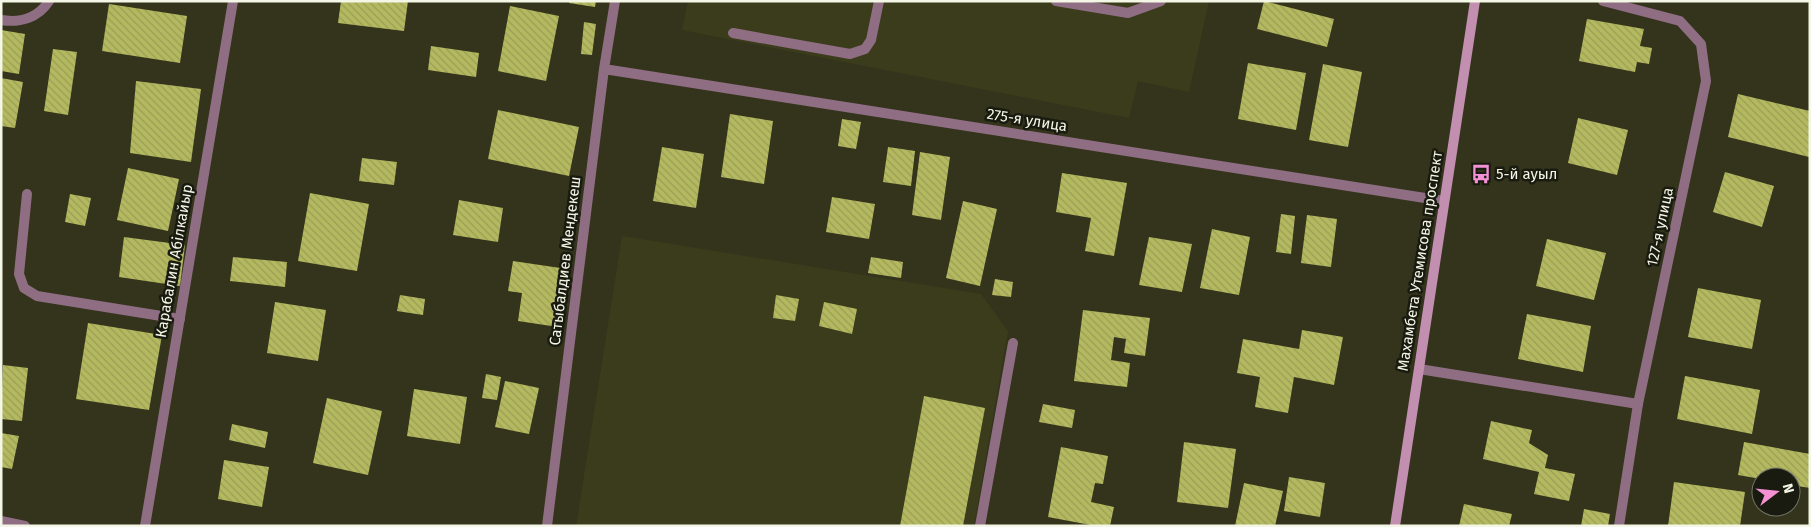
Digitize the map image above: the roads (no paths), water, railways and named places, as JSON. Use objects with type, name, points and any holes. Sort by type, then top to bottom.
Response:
[{"type":"street","points":[[1,20],[15,22],[34,16],[49,1]]},
{"type":"street","name":"Карабалин Абілкайыр","points":[[145,526],[233,1]]},
{"type":"street","name":"Сатыбалдиев Мендекеш","points":[[547,526],[604,68],[615,1]]},
{"type":"street","points":[[733,33],[850,54],[864,49],[871,40],[879,1]]},
{"type":"street","points":[[1056,1],[1128,13],[1161,1]]},
{"type":"street","name":"Махамбета Утемисова проспект","points":[[1395,526],[1475,1]]},
{"type":"street","name":"127-я улица","points":[[1603,1],[1680,21],[1701,44],[1706,81],[1638,404],[1618,526]]},
{"type":"street","name":"275-я улица","points":[[604,68],[1444,201]]},
{"type":"street","points":[[27,194],[19,274],[24,288],[37,296],[180,319]]},
{"type":"street","points":[[980,526],[1013,343]]},
{"type":"street","points":[[1419,369],[1638,404]]},
{"type":"street","points":[[1,521],[25,526]]},
{"type":"place","name":"5-й ауыл","points":[[1481,174]]}]
